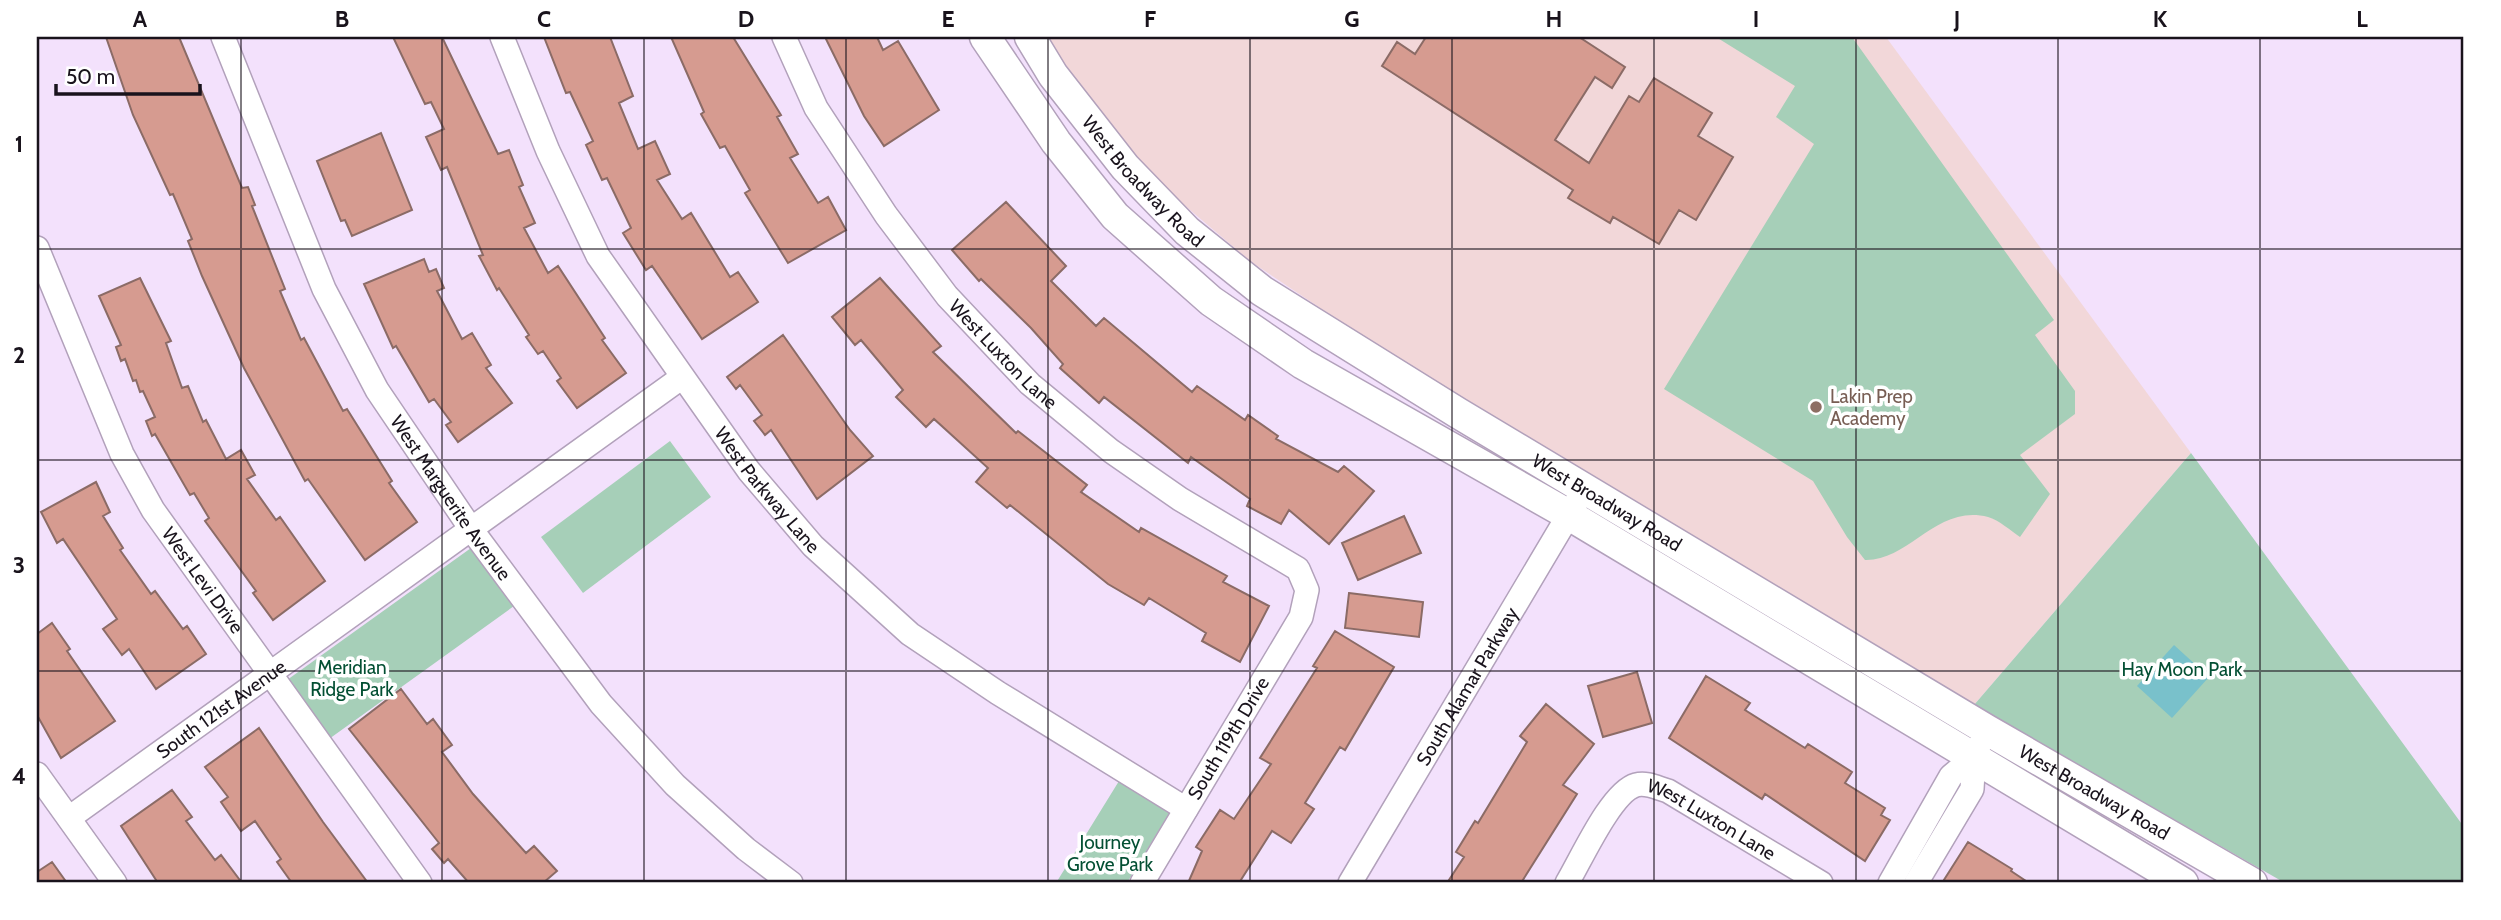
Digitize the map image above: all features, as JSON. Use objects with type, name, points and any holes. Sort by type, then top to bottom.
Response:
[{"type":"main road","name":"West Broadway Road","points":[[985,37],[1056,142],[1115,216],[1211,301],[1303,364],[1569,515],[2183,883]]},
{"type":"main road","name":"West Broadway Road","points":[[1030,37],[1053,75],[1125,167],[1186,231],[1262,291],[1987,730],[2252,883]]},
{"type":"street","name":"West Marguerite Avenue","points":[[223,37],[324,289],[377,390],[471,529],[601,704],[675,785],[746,849],[791,883]]},
{"type":"street","name":"West Parkway Lane","points":[[502,37],[548,151],[598,256],[681,378],[749,471],[813,546],[910,634],[998,693],[1186,809]]},
{"type":"street","name":"West Luxton Lane","points":[[784,37],[816,108],[886,215],[947,296],[1030,384],[1111,451],[1180,499],[1298,569],[1307,590]]},
{"type":"street","name":"West Levi Drive","points":[[37,247],[122,454],[153,509],[268,675],[420,883]]},
{"type":"street","name":"South 121st Avenue","points":[[69,818],[681,378]]},
{"type":"street","name":"South Alamar Parkway","points":[[1350,883],[1585,488]]},
{"type":"street","name":"South 119th Drive","points":[[1142,883],[1301,617],[1307,590]]},
{"type":"street","points":[[1916,883],[1972,789],[1974,757],[1987,730]]},
{"type":"street","points":[[1890,883],[1951,776],[1974,757]]},
{"type":"street","points":[[37,774],[115,883]]},
{"type":"street","name":"West Luxton Lane","points":[[1567,883],[1620,794],[1635,786],[1647,784],[1668,791],[1821,883]]},
{"type":"shaded area","name":"Lakin Prep Academy","points":[[1048,37],[1886,37],[2191,453],[1974,705],[1398,360],[1250,261],[1156,181],[1072,79]]},
{"type":"shaded area","points":[[2174,645],[2209,677],[2172,718],[2137,686]]},
{"type":"green space","points":[[1716,37],[1852,37],[2054,320],[2035,335],[2075,391],[2075,414],[2020,455],[2050,494],[2020,537],[1992,518],[1970,515],[1953,518],[1938,525],[1896,552],[1865,560],[1847,537],[1813,481],[1664,389],[1814,144],[1776,117],[1795,86]]},
{"type":"green space","points":[[670,441],[711,497],[583,593],[541,537]]},
{"type":"green space","name":"Hay Moon Park","points":[[2191,453],[2464,827],[2464,883],[2285,883],[1974,705]]},
{"type":"green space","name":"Meridian Ridge Park","points":[[471,548],[514,606],[329,739],[287,680]]},
{"type":"green space","name":"Journey Grove Park","points":[[1119,781],[1170,812],[1127,883],[1056,883]]},
{"type":"building","points":[[106,37],[179,37],[242,188],[248,187],[255,205],[252,206],[285,289],[280,291],[301,340],[304,338],[343,411],[347,409],[392,481],[389,483],[417,522],[365,560],[308,479],[305,481],[244,368],[202,276],[188,241],[192,239],[173,194],[170,195],[133,115]]},
{"type":"building","points":[[393,37],[442,37],[498,154],[509,150],[523,185],[519,187],[535,223],[524,228],[548,273],[558,266],[605,338],[602,340],[626,373],[577,408],[557,381],[561,378],[543,351],[538,354],[526,337],[529,335],[499,288],[497,290],[479,256],[483,255],[447,167],[441,170],[426,137],[444,129],[431,102],[425,104]]},
{"type":"building","points":[[544,37],[610,37],[633,96],[619,103],[638,149],[655,141],[670,174],[657,180],[682,219],[691,213],[730,277],[738,272],[758,302],[702,339],[652,266],[646,270],[623,233],[631,228],[607,178],[602,180],[586,145],[593,141],[570,92],[566,93]]},
{"type":"building","points":[[671,37],[733,37],[781,115],[777,117],[798,154],[790,158],[818,203],[828,197],[846,230],[788,263],[745,193],[750,190],[725,146],[720,148],[701,114],[704,112]]},
{"type":"building","points":[[825,37],[877,37],[883,50],[898,41],[939,110],[884,146],[864,116]]},
{"type":"building","points":[[1426,37],[1579,37],[1625,67],[1612,88],[1595,77],[1555,140],[1589,163],[1629,96],[1639,102],[1654,78],[1712,113],[1698,136],[1733,157],[1696,220],[1679,210],[1659,244],[1613,217],[1610,223],[1568,198],[1573,190],[1382,66],[1397,42],[1415,54]]},
{"type":"building","points":[[381,133],[412,210],[352,236],[345,220],[341,221],[317,161]]},
{"type":"building","points":[[1006,202],[1066,266],[1051,281],[1096,326],[1104,318],[1192,392],[1197,386],[1245,420],[1248,415],[1278,436],[1276,439],[1338,472],[1344,466],[1374,491],[1329,544],[1289,510],[1281,524],[1247,506],[1250,499],[1191,457],[1188,463],[1104,397],[1099,403],[1060,368],[1063,364],[1031,328],[981,279],[979,281],[952,250]]},
{"type":"building","points":[[424,259],[429,272],[436,269],[444,288],[437,291],[462,339],[472,333],[491,365],[486,368],[512,403],[458,442],[446,425],[451,422],[434,399],[429,402],[396,346],[393,348],[364,284]]},
{"type":"building","points":[[140,278],[171,341],[166,343],[182,388],[188,386],[203,422],[206,420],[226,459],[241,450],[255,475],[247,479],[276,520],[280,517],[325,581],[273,620],[253,593],[256,591],[205,521],[209,518],[194,493],[190,495],[155,434],[152,436],[146,421],[155,417],[143,391],[140,392],[136,380],[133,381],[125,359],[121,361],[116,347],[121,345],[99,296]]},
{"type":"building","points":[[880,278],[941,346],[933,352],[1016,433],[1018,431],[1087,485],[1081,492],[1139,532],[1141,528],[1227,576],[1223,582],[1269,606],[1240,662],[1202,641],[1206,633],[1149,598],[1144,605],[1108,584],[1010,505],[1007,508],[976,482],[988,468],[934,419],[926,427],[896,397],[903,390],[861,340],[855,345],[832,317]]},
{"type":"building","points":[[783,335],[850,430],[873,456],[817,499],[771,430],[765,435],[754,421],[762,415],[740,385],[736,389],[727,377]]},
{"type":"building","points":[[96,482],[110,512],[103,516],[123,548],[120,550],[151,594],[155,591],[183,629],[187,626],[206,654],[156,689],[129,649],[122,655],[103,629],[117,619],[63,539],[57,543],[41,512]]},
{"type":"building","points":[[1404,516],[1421,553],[1358,580],[1342,543]]},
{"type":"building","points":[[1349,593],[1423,602],[1419,637],[1345,628]]},
{"type":"building","points":[[52,623],[70,649],[67,651],[115,721],[61,758],[37,715],[37,634]]},
{"type":"building","points":[[1335,631],[1394,667],[1345,750],[1340,747],[1305,803],[1314,809],[1291,843],[1272,831],[1239,883],[1188,883],[1202,851],[1196,847],[1220,810],[1234,819],[1271,764],[1260,758],[1317,668],[1313,666]]},
{"type":"building","points":[[1637,672],[1652,723],[1603,737],[1588,686]]},
{"type":"building","points":[[1706,676],[1750,703],[1745,710],[1805,748],[1808,744],[1852,772],[1845,783],[1885,808],[1881,815],[1890,820],[1865,861],[1765,794],[1762,799],[1669,738]]},
{"type":"building","points":[[401,689],[427,724],[433,719],[452,745],[442,752],[473,794],[526,853],[534,846],[557,871],[543,883],[469,883],[448,859],[444,863],[432,849],[439,843],[349,729]]},
{"type":"building","points":[[1546,704],[1594,744],[1563,785],[1577,794],[1521,883],[1447,883],[1464,857],[1456,852],[1475,821],[1478,823],[1527,742],[1520,736]]},
{"type":"building","points":[[259,728],[368,883],[292,883],[277,862],[281,859],[255,821],[241,831],[221,802],[228,797],[205,767]]},
{"type":"building","points":[[172,790],[192,817],[186,821],[215,860],[221,855],[242,883],[158,883],[121,826]]},
{"type":"building","points":[[1968,842],[2012,869],[2011,871],[2029,883],[1942,883]]},
{"type":"building","points":[[52,862],[67,883],[37,883],[37,872]]},
{"type":"place","name":"Lakin Prep Academy","points":[[1816,407]]}]
